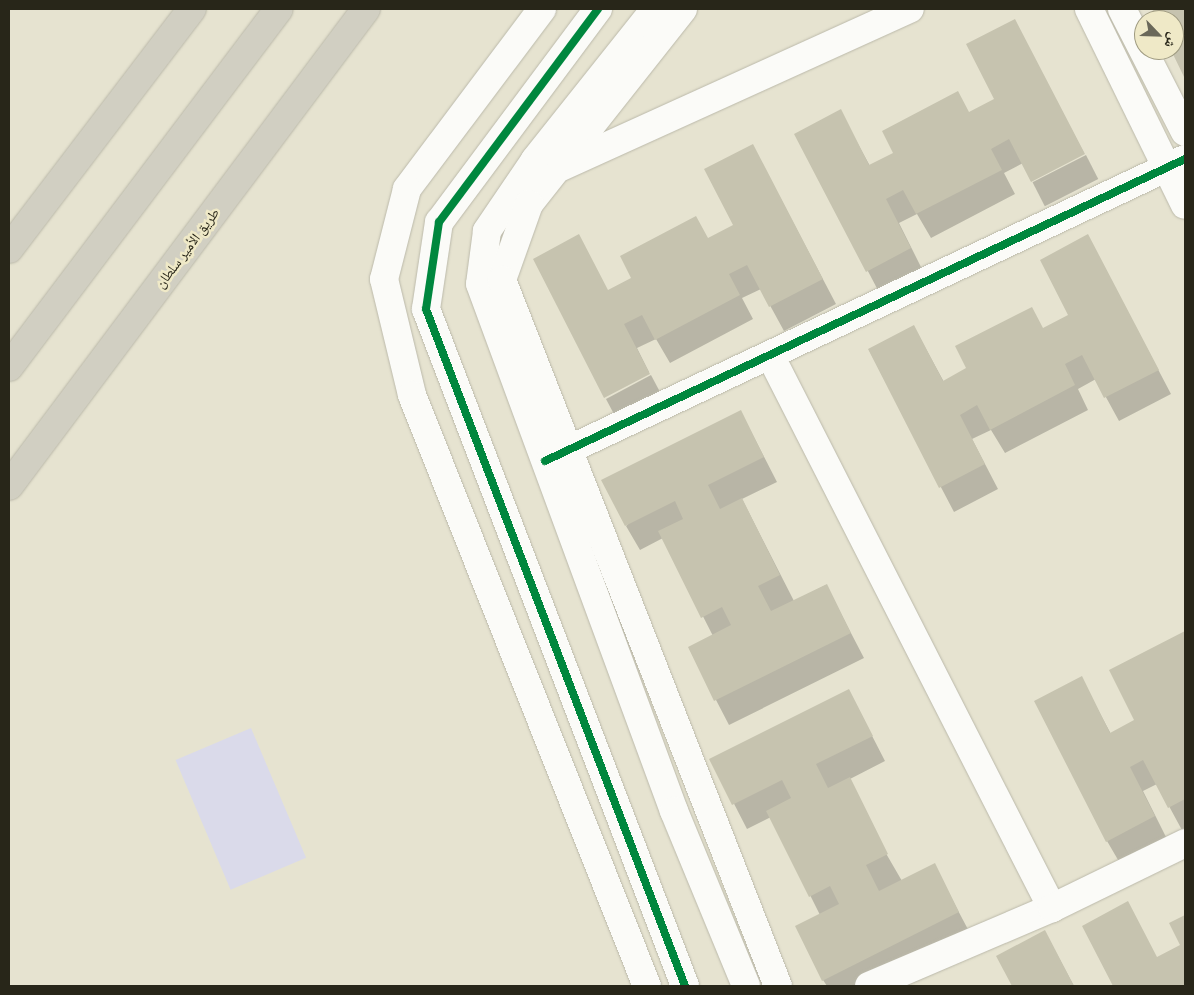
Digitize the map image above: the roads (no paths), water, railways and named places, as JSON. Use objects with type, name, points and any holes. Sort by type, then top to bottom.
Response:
[{"type":"highway","points":[[9,249],[192,9]]},
{"type":"highway","points":[[9,367],[279,9]]},
{"type":"highway","name":"طريق الأمير سلطان","points":[[9,486],[366,9]]},
{"type":"street","points":[[542,9],[408,190],[384,279],[412,395],[647,986]]},
{"type":"street","points":[[598,9],[440,222],[426,309],[685,986]]},
{"type":"street","points":[[655,9],[536,160],[487,231],[480,284],[557,456],[778,986]]},
{"type":"street","points":[[683,9],[529,204],[502,280],[557,456],[674,810],[746,986]]},
{"type":"street","points":[[557,169],[910,9]]},
{"type":"street","points":[[1089,9],[1176,163],[1185,205]]},
{"type":"street","points":[[1122,9],[1185,132]]},
{"type":"street","points":[[557,456],[1176,163]]},
{"type":"street","points":[[770,355],[1052,908]]},
{"type":"street","points":[[869,986],[1052,908],[1185,843]]}]
